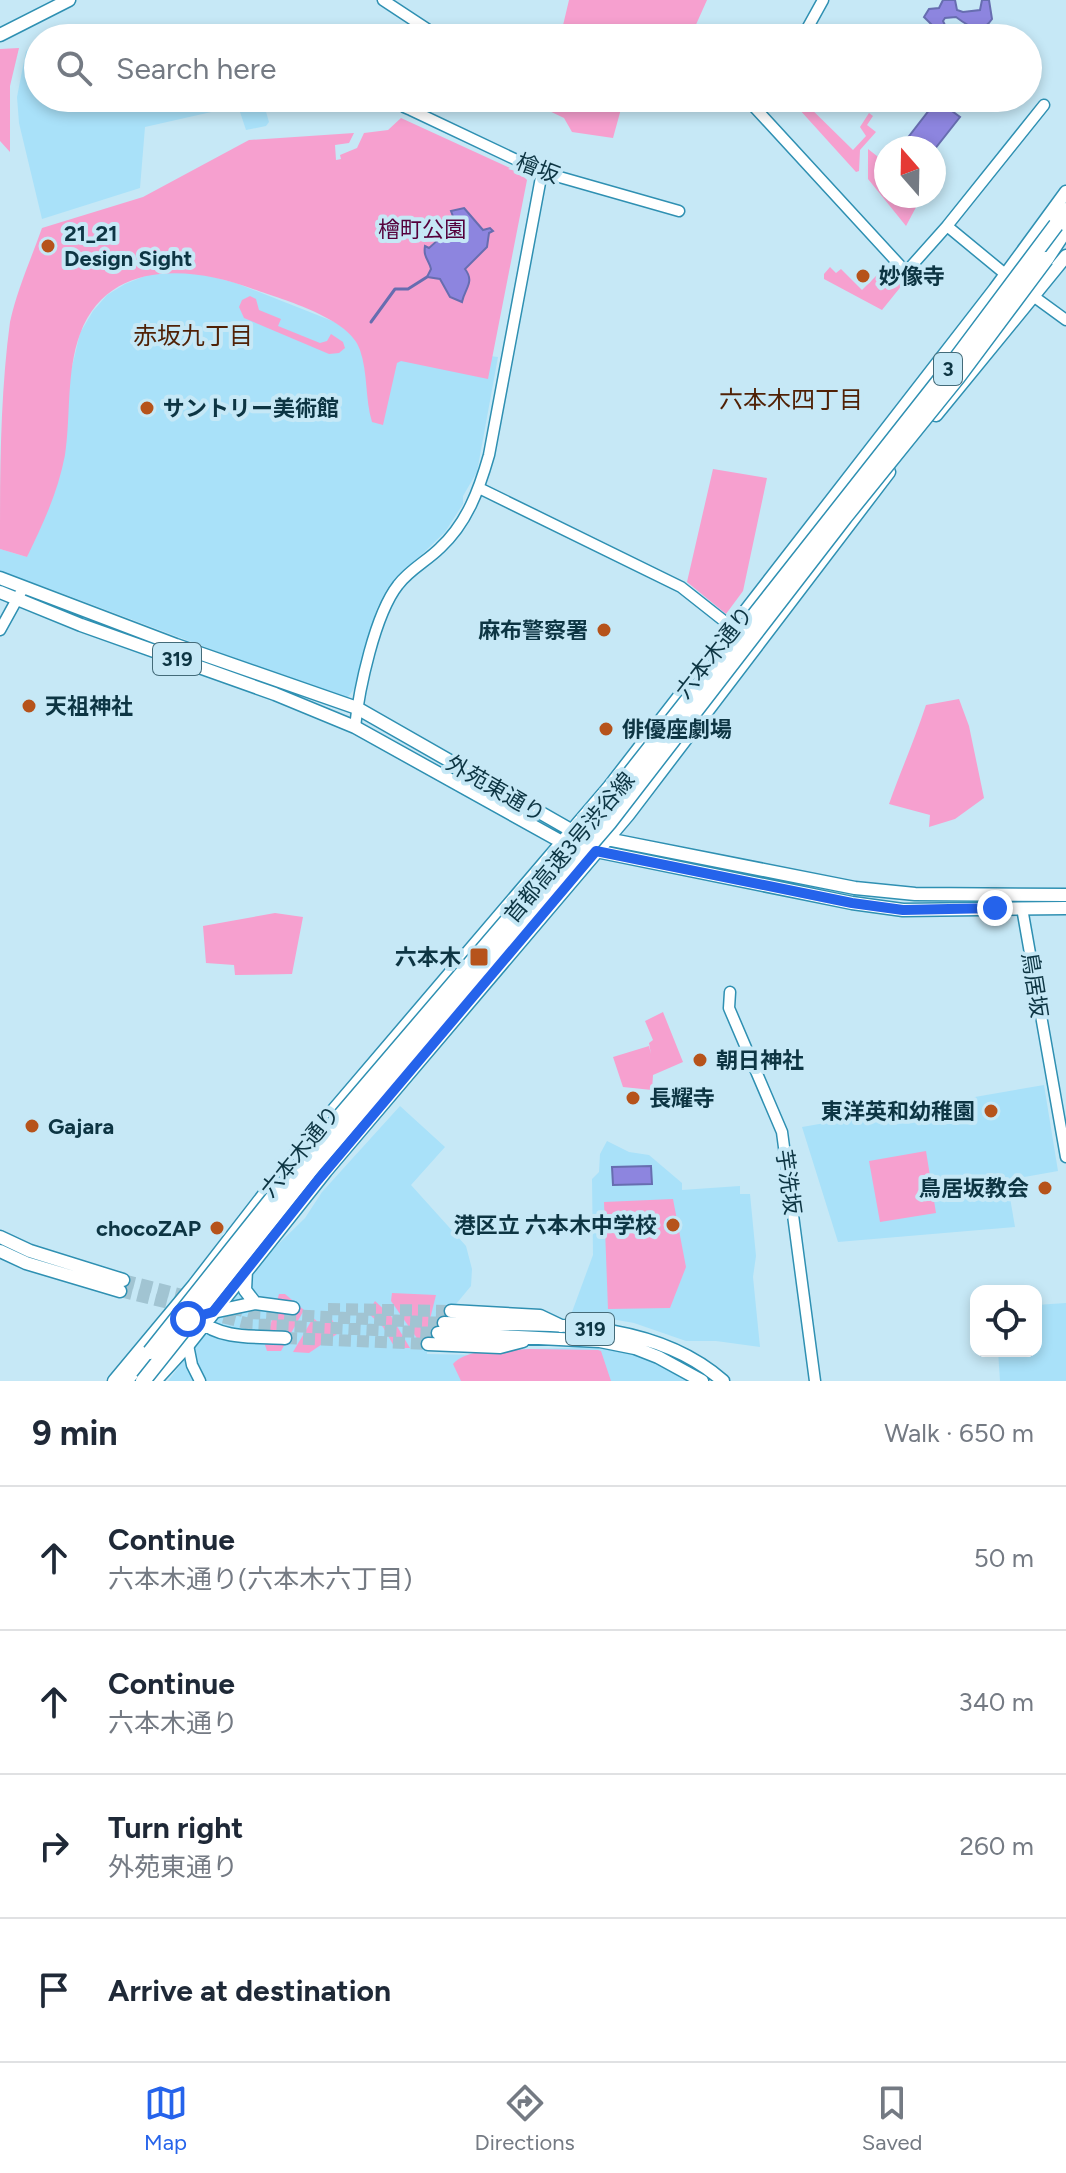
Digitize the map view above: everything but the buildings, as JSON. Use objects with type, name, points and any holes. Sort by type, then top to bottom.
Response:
[{"type":"highway","points":[[1063,229],[1066,211]]},
{"type":"highway","name":"首都高速3号渋谷線","points":[[143,1381],[314,1166],[609,823],[845,517],[958,377],[1046,259],[1063,229]]},
{"type":"highway","name":"首都高速3号渋谷線","points":[[125,1381],[305,1157],[604,807],[949,368],[1063,229]]},
{"type":"main road","points":[[0,35],[69,0]]},
{"type":"main road","name":"六本木通り","points":[[114,1381],[194,1285],[290,1161],[481,938],[570,842],[1006,275],[1066,192]]},
{"type":"main road","name":"六本木通り","points":[[213,1312],[247,1267],[596,851],[718,698],[900,458],[1066,256]]},
{"type":"main road","points":[[587,835],[612,808],[875,469],[900,458]]},
{"type":"main road","name":"外苑東通り","points":[[0,578],[81,625],[275,694],[355,727],[570,842],[596,851],[852,903],[903,910],[1066,908]]},
{"type":"main road","name":"外苑東通り","points":[[0,592],[20,592],[357,708],[467,769],[570,842]]},
{"type":"main road","points":[[688,710],[718,698]]},
{"type":"main road","name":"外苑東通り","points":[[570,842],[587,835],[855,888],[915,894],[1066,895]]},
{"type":"main road","points":[[481,938],[511,928],[540,894],[570,842],[605,838]]},
{"type":"main road","points":[[540,894],[553,903]]},
{"type":"main road","points":[[0,1237],[122,1285],[26,1263],[0,1251]]},
{"type":"main road","points":[[247,1267],[245,1290],[255,1303]]},
{"type":"main road","points":[[155,1381],[188,1345],[200,1320],[194,1285]]},
{"type":"main road","points":[[134,1381],[181,1324],[200,1320],[213,1312],[255,1303],[293,1308]]},
{"type":"main road","points":[[200,1320],[226,1334],[285,1338]]},
{"type":"main road","name":"319","points":[[702,1381],[680,1367],[635,1348],[600,1341],[538,1338],[444,1322],[601,1330],[649,1340],[684,1356],[723,1381]]},
{"type":"main road","points":[[428,1344],[500,1347],[538,1338]]},
{"type":"street","points":[[384,0],[420,24]]},
{"type":"street","points":[[810,24],[823,0]]},
{"type":"street","name":"檜坂","points":[[425,112],[542,172],[679,211]]},
{"type":"street","points":[[759,112],[904,271],[947,226],[1038,112]]},
{"type":"street","points":[[355,727],[357,708],[383,613],[391,597],[398,584],[455,533],[479,488],[489,455],[542,172]]},
{"type":"street","points":[[947,226],[1066,320]]},
{"type":"street","points":[[479,488],[681,587],[745,638]]},
{"type":"street","points":[[0,630],[20,592]]},
{"type":"street","name":"鳥居坂","points":[[1022,908],[1066,1157]]},
{"type":"street","name":"芋洗坂","points":[[730,992],[729,1008],[782,1132],[815,1381]]},
{"type":"street","points":[[188,1345],[198,1378]]},
{"type":"shaded area","points":[[943,0],[955,0],[957,10],[980,10],[982,0],[989,0],[992,19],[988,24],[967,24],[956,17],[945,18],[944,24],[931,24],[924,17],[929,9],[939,8]]},
{"type":"shaded area","points":[[24,61],[24,112],[211,112],[145,127],[140,188],[42,219],[19,123],[17,97]]},
{"type":"shaded area","points":[[240,112],[266,112],[269,122],[266,126],[246,130]]},
{"type":"shaded area","points":[[928,112],[953,112],[960,117],[945,136],[909,136]]},
{"type":"shaded area","points":[[464,208],[483,230],[490,228],[493,231],[489,233],[487,247],[465,269],[469,281],[462,302],[450,297],[440,279],[427,277],[431,269],[425,256],[425,246],[429,248],[436,242],[454,219],[451,211]]},
{"type":"shaded area","points":[[150,274],[202,274],[236,283],[340,324],[356,339],[498,357],[477,472],[463,496],[463,504],[445,532],[388,587],[377,608],[354,689],[348,697],[339,697],[0,573],[0,549],[27,557],[80,333],[107,295]]},
{"type":"shaded area","points":[[1044,1085],[1058,1171],[1007,1180],[1015,1227],[838,1242],[802,1127]]},
{"type":"shaded area","points":[[400,1106],[445,1147],[411,1185],[466,1246],[472,1269],[471,1286],[427,1339],[427,1354],[481,1355],[506,1350],[590,1347],[634,1354],[691,1381],[168,1381],[255,1267],[305,1218],[322,1192]]},
{"type":"shaded area","name":"港区立 六本木中学校","points":[[607,1141],[629,1152],[649,1155],[682,1183],[682,1190],[740,1186],[740,1194],[750,1194],[756,1256],[753,1277],[760,1347],[716,1341],[686,1341],[634,1323],[572,1312],[593,1255],[592,1179],[599,1172],[600,1154]]},
{"type":"shaded area","points":[[651,1166],[652,1184],[613,1185],[612,1167]]},
{"type":"shaded area","points":[[1066,1303],[1066,1381],[1000,1381],[998,1357],[1042,1357],[1042,1305]]},
{"type":"green space","points":[[569,0],[707,0],[696,24],[563,24]]},
{"type":"green space","points":[[19,48],[10,86],[10,152],[0,141],[0,49]]},
{"type":"green space","points":[[551,112],[620,112],[613,138],[572,132],[564,118]]},
{"type":"green space","points":[[802,112],[814,112],[853,150],[866,136],[860,127],[869,113],[873,116],[867,125],[876,132],[860,150],[859,171],[856,172]]},
{"type":"green space","name":"檜町公園","points":[[401,118],[519,172],[527,180],[488,379],[401,361],[397,363],[383,425],[372,422],[360,350],[354,339],[330,320],[281,299],[204,276],[179,273],[131,281],[110,292],[93,310],[80,334],[73,363],[62,469],[27,557],[0,549],[2,407],[10,322],[42,228],[143,197],[249,140],[354,133],[349,143],[335,145],[336,160],[357,148],[364,133],[388,130]]},
{"type":"green space","points":[[868,149],[874,154],[874,186],[868,179]]},
{"type":"green space","points":[[891,208],[916,208],[906,226]]},
{"type":"green space","points":[[887,265],[903,284],[882,310],[824,279],[830,267],[836,273],[841,269],[862,290]]},
{"type":"green space","points":[[250,296],[256,299],[259,310],[281,319],[278,326],[320,343],[327,341],[331,334],[343,342],[345,348],[339,353],[329,354],[244,318],[239,307],[242,300]]},
{"type":"green space","points":[[713,469],[767,478],[743,591],[726,614],[687,582]]},
{"type":"green space","points":[[959,699],[969,726],[984,798],[955,819],[929,827],[930,815],[889,804],[926,705]]},
{"type":"green space","points":[[275,913],[303,917],[292,974],[235,975],[234,965],[206,963],[203,926]]},
{"type":"green space","points":[[663,1012],[683,1062],[653,1075],[652,1090],[623,1087],[613,1057],[649,1046],[651,1054],[649,1043],[653,1040],[645,1021]]},
{"type":"green space","points":[[926,1151],[936,1213],[880,1222],[869,1161]]},
{"type":"green space","points":[[673,1199],[686,1267],[670,1308],[608,1309],[604,1202]]},
{"type":"green space","points":[[392,1293],[436,1295],[423,1347],[391,1301]]},
{"type":"green space","points":[[279,1294],[285,1294],[304,1310],[281,1351],[267,1351],[265,1345]]},
{"type":"green space","points":[[375,1301],[391,1316],[410,1348],[395,1348],[383,1327],[368,1313]]},
{"type":"green space","points":[[313,1318],[322,1325],[331,1318],[340,1332],[309,1353],[293,1352]]},
{"type":"green space","points":[[530,1349],[601,1351],[611,1381],[461,1381],[453,1364],[478,1352]]},
{"type":"waterway","points":[[371,322],[395,289],[408,289],[427,277]]},
{"type":"tunnel","points":[[123,1280],[194,1298]]},
{"type":"tunnel","points":[[120,1291],[185,1307]]},
{"type":"tunnel","points":[[231,1308],[250,1313],[444,1323]]},
{"type":"tunnel","points":[[328,1309],[451,1311]]},
{"type":"tunnel","points":[[206,1313],[250,1324],[438,1333]]},
{"type":"tunnel","points":[[285,1338],[428,1344]]},
{"type":"place","name":"21_21 Design Sight","points":[[48,246]]},
{"type":"place","name":"妙像寺","points":[[863,276]]},
{"type":"place","name":"サントリー美術館","points":[[147,408]]},
{"type":"place","name":"麻布警察署","points":[[604,630]]},
{"type":"place","name":"天祖神社","points":[[29,706]]},
{"type":"place","name":"俳優座劇場","points":[[606,729]]},
{"type":"place","name":"六本木","points":[[479,957]]},
{"type":"place","name":"朝日神社","points":[[700,1060]]},
{"type":"place","name":"長耀寺","points":[[633,1098]]},
{"type":"place","name":"東洋英和幼稚園","points":[[991,1111]]},
{"type":"place","name":"Gajara","points":[[32,1126]]},
{"type":"place","name":"鳥居坂教会","points":[[1045,1188]]},
{"type":"place","name":"港区立 六本木中学校","points":[[673,1225]]},
{"type":"place","name":"chocoZAP","points":[[217,1228]]},
{"type":"district","name":"赤坂九丁目","points":[[193,336]]},
{"type":"district","name":"六本木四丁目","points":[[791,400]]},
{"type":"route","points":[[188,1319],[213,1312],[318,1180],[596,851],[852,903],[903,910],[995,908]]}]
